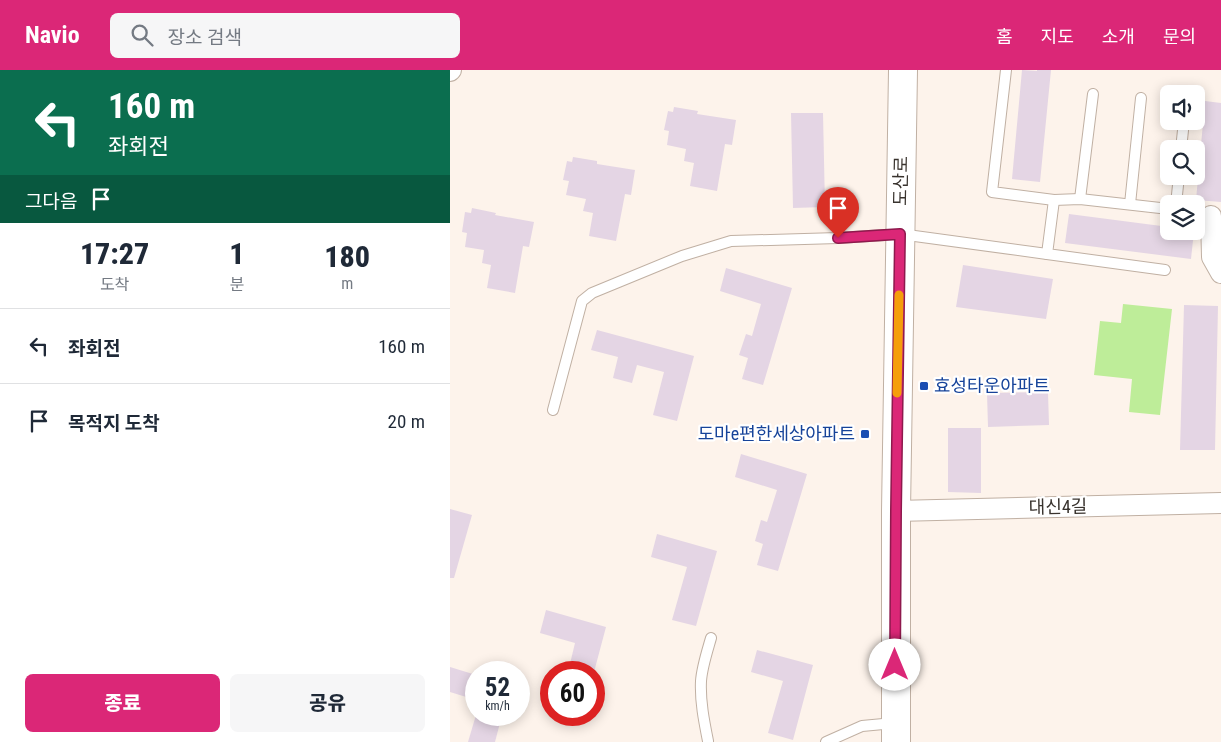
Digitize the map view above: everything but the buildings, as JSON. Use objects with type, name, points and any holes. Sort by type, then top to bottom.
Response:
[{"type":"main road","name":"도산로","points":[[895,732],[902,70]]},
{"type":"street","points":[[1210,216],[1212,256],[1221,274]]},
{"type":"street","name":"대신4길","points":[[896,511],[1221,503]]},
{"type":"lane","points":[[1006,70],[992,192],[1054,200],[1080,199],[1160,208]]},
{"type":"lane","points":[[1080,199],[1092,94]]},
{"type":"lane","points":[[1130,204],[1141,98]]},
{"type":"lane","points":[[1047,254],[1054,200]]},
{"type":"lane","points":[[552,410],[582,301],[592,293],[682,256],[731,241],[900,234],[1165,270]]},
{"type":"lane","points":[[706,742],[701,680],[711,638]]},
{"type":"lane","points":[[826,742],[862,726],[895,732]]},
{"type":"green space","points":[[1123,304],[1172,309],[1160,415],[1129,412],[1132,379],[1094,375],[1100,321],[1121,323]]},
{"type":"slow traffic","points":[[897,393],[899,295]]},
{"type":"place","name":"효성타운아파트","points":[[924,386]]},
{"type":"place","name":"도마e편한세상아파트","points":[[865,434]]},
{"type":"route","points":[[838,238],[900,234],[895,665]]}]
